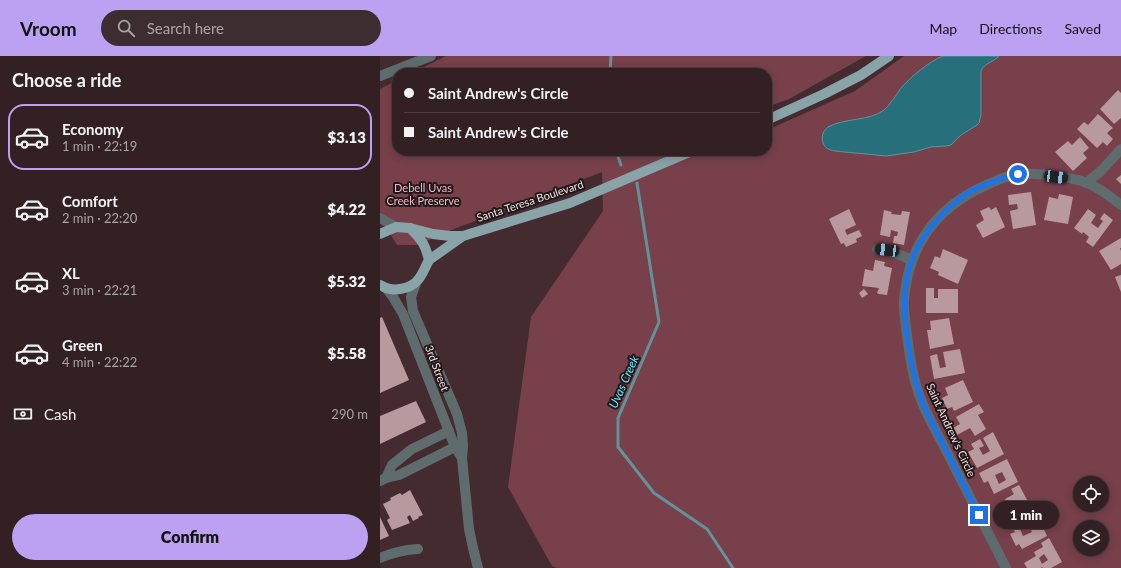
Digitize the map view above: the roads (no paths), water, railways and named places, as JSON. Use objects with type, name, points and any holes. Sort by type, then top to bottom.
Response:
[{"type":"main road","points":[[772,118],[861,75],[889,56]]},
{"type":"main road","name":"Santa Teresa Boulevard","points":[[396,227],[410,228],[433,234],[463,236],[570,203],[680,156]]},
{"type":"main road","points":[[380,234],[396,227]]},
{"type":"main road","points":[[383,287],[398,289],[416,283],[429,260],[422,240],[410,228]]},
{"type":"main road","name":"Santa Teresa Boulevard","points":[[429,260],[463,236]]},
{"type":"street","points":[[400,68],[430,56]]},
{"type":"street","points":[[380,76],[392,71]]},
{"type":"street","points":[[1086,183],[1121,149]]},
{"type":"street","name":"Saint Andrew's Circle","points":[[1006,568],[927,412],[917,387],[910,361],[904,302],[905,288],[912,260],[925,234],[950,207],[974,190],[995,181],[1018,174],[1067,178],[1086,183],[1109,196],[1121,205]]},
{"type":"street","points":[[380,218],[396,227]]},
{"type":"street","points":[[877,249],[904,256],[912,260]]},
{"type":"street","name":"3rd Street","points":[[416,283],[411,297],[413,311],[457,414],[462,433],[462,458],[469,529],[478,568]]},
{"type":"street","name":"3rd Street","points":[[383,287],[394,298],[403,314],[455,447],[462,458]]},
{"type":"street","points":[[383,480],[392,465],[412,449],[449,431]]},
{"type":"street","points":[[383,480],[399,475],[455,447]]},
{"type":"street","points":[[380,558],[390,553],[418,549]]},
{"type":"water","points":[[943,56],[999,56],[984,66],[981,71],[981,115],[979,123],[961,135],[951,145],[931,147],[914,152],[886,156],[835,151],[825,146],[822,136],[828,127],[834,124],[878,114],[884,110],[901,88],[920,70]]},
{"type":"waterway","name":"Uvas Creek","points":[[610,68],[611,56]]},
{"type":"waterway","name":"Uvas Creek","points":[[618,156],[621,165]]},
{"type":"waterway","name":"Uvas Creek","points":[[637,183],[659,322],[618,418],[618,447],[654,493],[707,529],[733,568]]},
{"type":"park label","name":"Debell Uvas Creek Preserve","points":[[423,194]]}]
